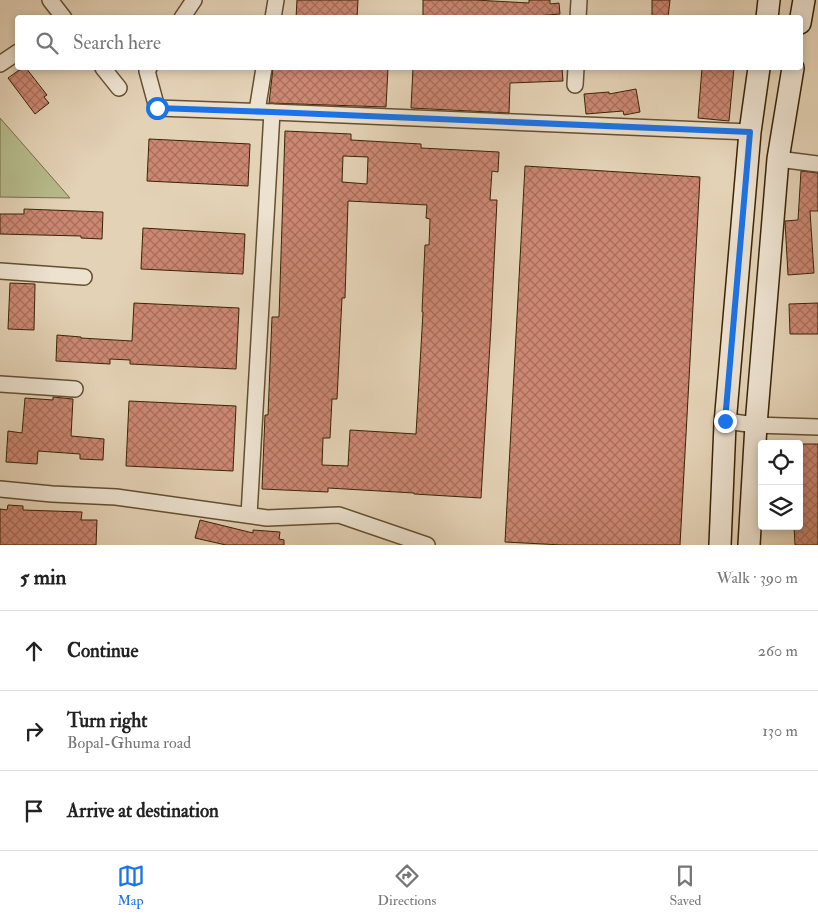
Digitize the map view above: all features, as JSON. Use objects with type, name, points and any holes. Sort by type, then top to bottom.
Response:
[{"type":"street","points":[[50,0],[62,15]]},
{"type":"street","points":[[184,15],[194,0]]},
{"type":"street","points":[[274,15],[276,0]]},
{"type":"street","points":[[578,15],[579,0]]},
{"type":"street","points":[[767,15],[769,0]]},
{"type":"street","points":[[801,15],[804,0]]},
{"type":"street","points":[[0,64],[15,54]]},
{"type":"street","points":[[106,70],[120,88]]},
{"type":"street","points":[[148,70],[157,108],[750,132]]},
{"type":"street","points":[[249,515],[265,111],[264,70]]},
{"type":"street","points":[[575,84],[576,70]]},
{"type":"street","points":[[720,545],[725,421],[750,132],[759,70]]},
{"type":"street","points":[[749,545],[756,425],[778,159],[793,70]]},
{"type":"street","points":[[778,159],[818,164]]},
{"type":"street","points":[[0,271],[84,277]]},
{"type":"street","points":[[0,384],[75,389]]},
{"type":"street","points":[[725,421],[756,425],[818,427]]},
{"type":"street","points":[[0,489],[116,497],[267,518],[339,515],[427,545]]},
{"type":"green space","points":[[0,118],[70,198],[0,197]]},
{"type":"building","points":[[297,0],[358,0],[357,15],[296,15]]},
{"type":"building","points":[[423,0],[529,3],[529,0],[550,0],[550,4],[559,3],[560,14],[548,15],[423,15]]},
{"type":"building","points":[[652,0],[670,0],[668,15],[652,15]]},
{"type":"building","points":[[19,70],[28,70],[47,95],[44,97],[49,103],[35,114],[8,78]]},
{"type":"building","points":[[273,70],[388,70],[386,107],[269,103]]},
{"type":"building","points":[[413,70],[562,70],[563,81],[510,83],[509,113],[411,108]]},
{"type":"building","points":[[702,70],[734,70],[729,121],[698,118]]},
{"type":"building","points":[[636,89],[640,112],[624,115],[623,111],[586,114],[584,94],[609,92],[609,94]]},
{"type":"building","points":[[285,131],[351,134],[351,140],[421,144],[421,148],[499,152],[498,172],[492,171],[490,200],[497,200],[481,498],[328,488],[328,492],[262,489],[265,415],[268,415],[272,317],[279,317]],"holes":[[[343,156],[368,157],[367,184],[342,182]],[[348,201],[427,205],[426,218],[430,219],[429,245],[425,245],[416,434],[350,430],[348,466],[322,465],[323,438],[330,438],[332,399],[337,399],[342,298],[345,298]]]},
{"type":"building","points":[[149,139],[250,144],[248,186],[147,181]]},
{"type":"building","points":[[525,166],[700,177],[680,545],[562,545],[505,542]]},
{"type":"building","points":[[801,171],[818,173],[818,211],[810,211],[814,273],[788,275],[785,221],[798,220]]},
{"type":"building","points":[[24,209],[103,212],[102,239],[81,238],[81,236],[0,234],[0,214],[24,214]]},
{"type":"building","points":[[143,228],[245,234],[243,274],[141,269]]},
{"type":"building","points":[[10,283],[35,284],[34,330],[8,329]]},
{"type":"building","points":[[134,303],[239,308],[236,369],[130,364],[130,360],[110,359],[110,364],[56,361],[57,335],[132,341]]},
{"type":"building","points":[[818,303],[818,334],[790,334],[789,304]]},
{"type":"building","points":[[53,397],[73,399],[71,436],[104,439],[103,460],[80,459],[80,454],[38,451],[37,464],[6,462],[8,431],[22,433],[25,398],[53,400]]},
{"type":"building","points":[[129,401],[236,406],[233,471],[126,466]]},
{"type":"building","points":[[803,444],[818,444],[818,545],[795,545],[794,530],[803,530]]},
{"type":"building","points":[[8,505],[23,506],[23,510],[82,512],[81,520],[97,520],[96,545],[0,545],[0,509],[7,510]]},
{"type":"building","points":[[200,520],[253,533],[253,530],[280,532],[279,539],[284,540],[284,545],[226,545],[195,538]]},
{"type":"route","points":[[157,108],[750,132],[725,421]]}]
